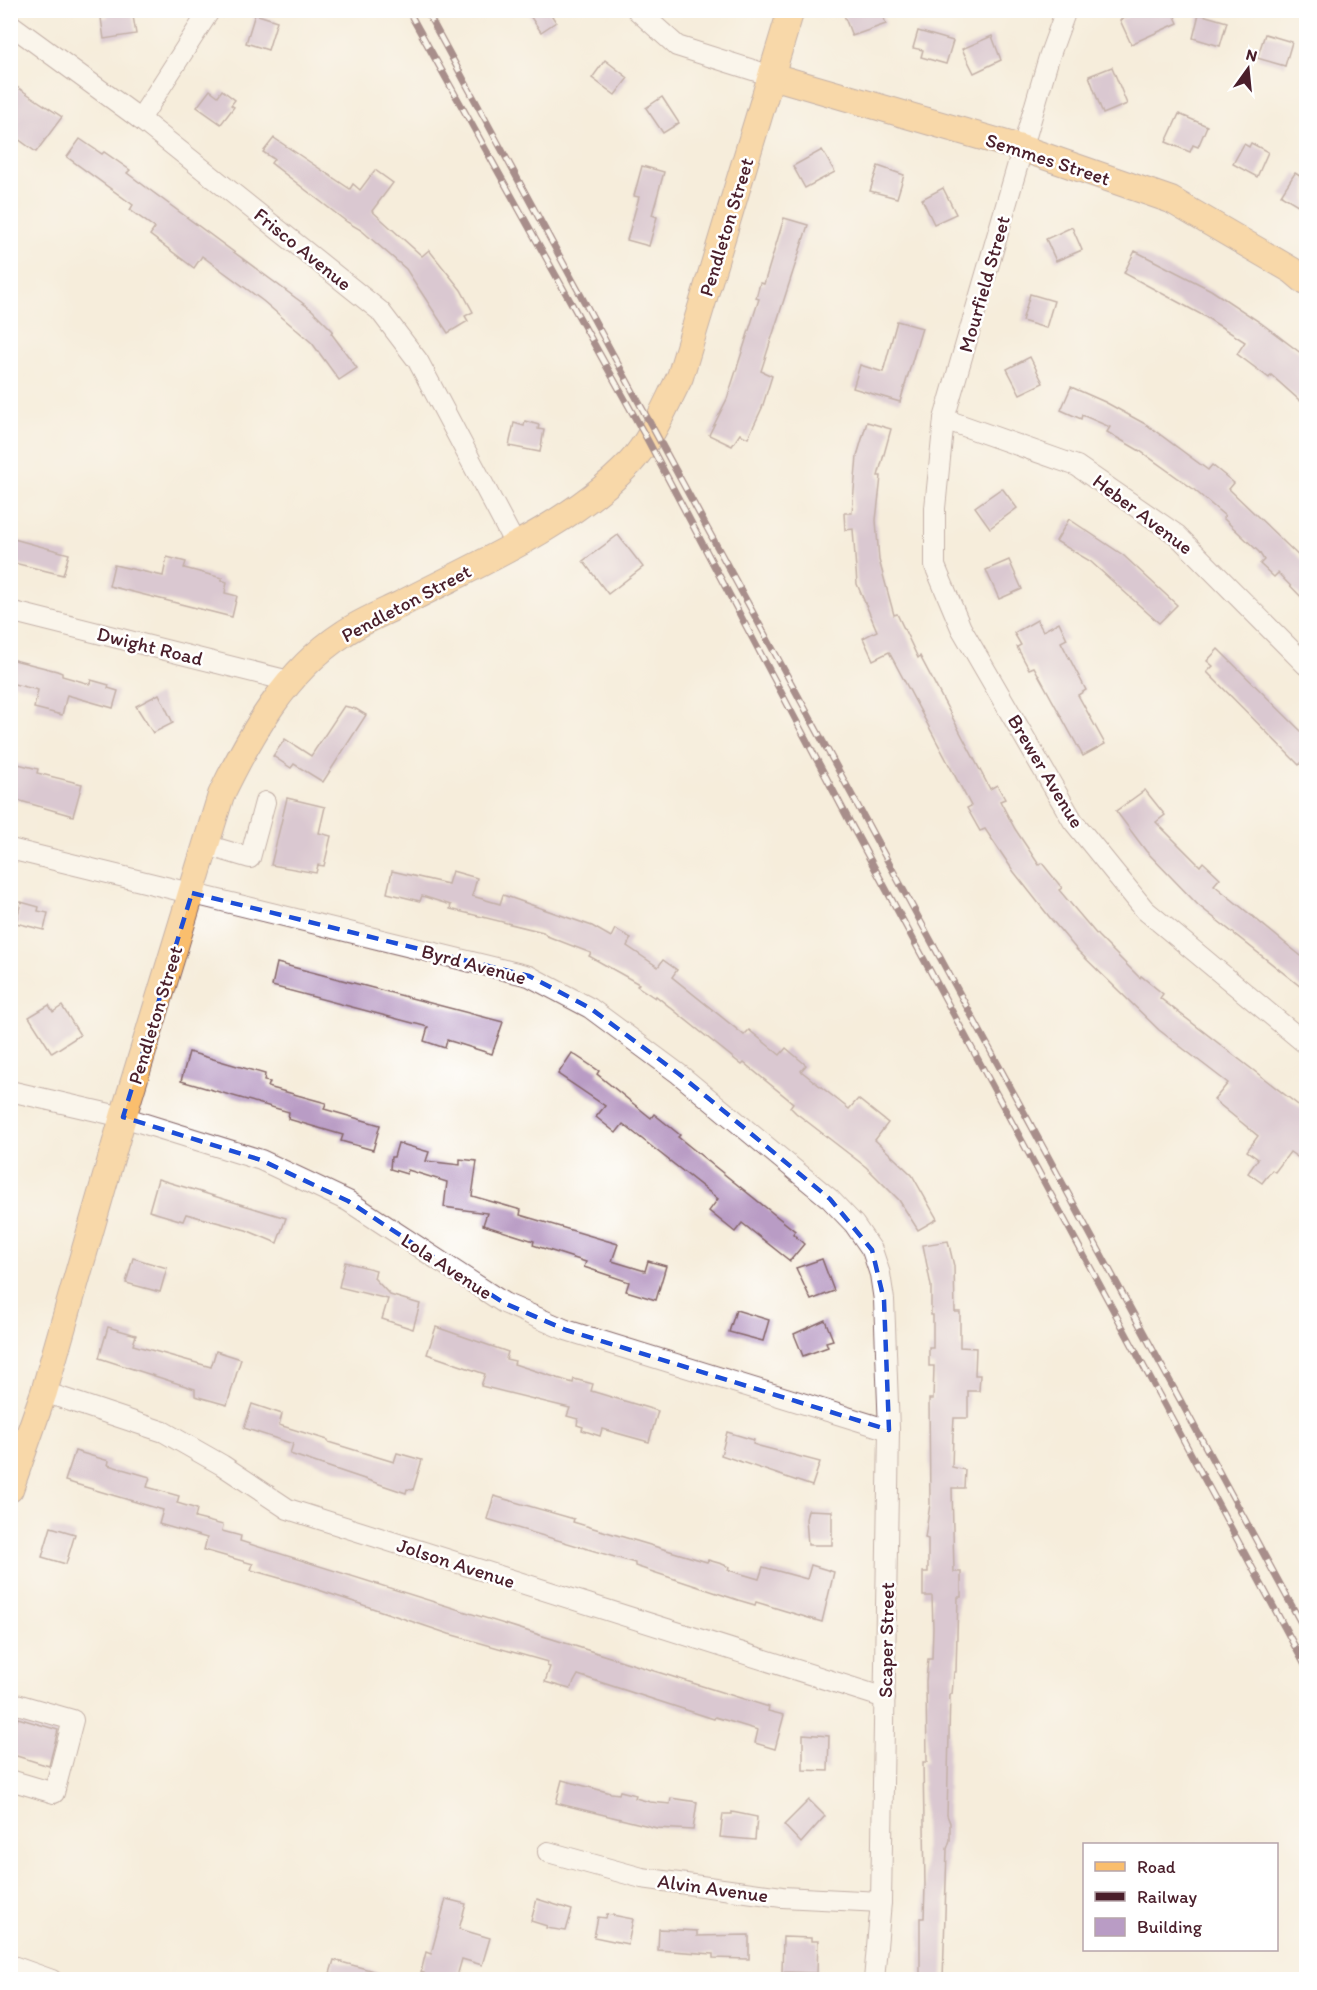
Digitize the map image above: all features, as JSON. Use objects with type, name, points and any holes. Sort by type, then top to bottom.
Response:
[{"type":"main road","name":"Pendleton Street","points":[[10,1490],[44,1392],[123,1118],[221,795],[241,754],[289,681],[342,634],[515,544],[596,496],[631,461],[654,428],[680,377],[791,10]]},
{"type":"main road","name":"Semmes Street","points":[[772,76],[1024,149],[1171,200],[1293,270],[1306,282]]},
{"type":"street","points":[[140,119],[210,10]]},
{"type":"street","points":[[637,10],[677,46],[772,76]]},
{"type":"street","name":"Mourfield Street","points":[[944,419],[1066,10]]},
{"type":"street","name":"Frisco Avenue","points":[[10,24],[140,119],[380,311],[418,361],[515,544]]},
{"type":"street","name":"Heber Avenue","points":[[944,419],[1077,466],[1177,535],[1306,665]]},
{"type":"street","name":"Brewer Avenue","points":[[944,419],[935,508],[935,566],[961,628],[1067,810],[1145,910],[1306,1044]]},
{"type":"street","name":"Dwight Road","points":[[10,611],[289,681]]},
{"type":"street","points":[[206,845],[250,858],[265,802]]},
{"type":"street","name":"Byrd Avenue","points":[[10,849],[529,976],[590,1008],[679,1074],[831,1199],[854,1224],[872,1250],[880,1274],[884,1300]]},
{"type":"street","name":"Lola Avenue","points":[[10,1091],[123,1118],[261,1160],[348,1201],[504,1303],[566,1330],[889,1430]]},
{"type":"street","name":"Scaper Street","points":[[874,1980],[881,1902],[889,1430],[884,1300]]},
{"type":"street","name":"Jolson Avenue","points":[[44,1392],[164,1432],[222,1465],[288,1509],[885,1698]]},
{"type":"street","points":[[10,1701],[73,1720],[54,1793],[10,1780]]},
{"type":"street","name":"Alvin Avenue","points":[[548,1852],[642,1878],[782,1897],[881,1902]]},
{"type":"street","points":[[10,1965],[52,1980]]},
{"type":"highlighted area","points":[[192,893],[529,976],[590,1008],[679,1074],[830,1199],[872,1250],[884,1300],[889,1430],[566,1330],[504,1303],[348,1201],[261,1160],[123,1117]]},
{"type":"building","points":[[115,10],[132,10],[136,34],[104,39],[101,18],[108,17],[107,13]]},
{"type":"building","points":[[526,10],[548,10],[556,22],[541,32]]},
{"type":"building","points":[[842,10],[881,10],[886,24],[852,36]]},
{"type":"building","points":[[1141,10],[1148,10],[1150,15],[1161,10],[1172,10],[1178,23],[1131,44],[1120,20]]},
{"type":"building","points":[[255,14],[277,21],[268,50],[246,43]]},
{"type":"building","points":[[1199,14],[1227,22],[1220,46],[1193,38]]},
{"type":"building","points":[[918,31],[953,41],[946,64],[921,57],[923,50],[913,48]]},
{"type":"building","points":[[1265,34],[1292,42],[1285,66],[1257,58]]},
{"type":"building","points":[[992,36],[1001,60],[974,73],[962,49]]},
{"type":"building","points":[[605,60],[628,78],[615,95],[592,78]]},
{"type":"building","points":[[1112,67],[1127,104],[1103,114],[1089,76]]},
{"type":"building","points":[[17,87],[62,117],[36,152],[10,133],[10,96]]},
{"type":"building","points":[[210,90],[218,96],[222,90],[235,100],[231,105],[234,107],[221,124],[197,107]]},
{"type":"building","points":[[662,97],[679,123],[663,133],[646,108]]},
{"type":"building","points":[[1179,114],[1207,126],[1198,147],[1193,145],[1190,152],[1166,142]]},
{"type":"building","points":[[274,138],[350,189],[353,184],[360,190],[375,170],[393,183],[372,211],[422,256],[429,250],[461,290],[473,312],[465,316],[468,321],[448,333],[406,269],[361,230],[347,222],[271,163],[274,159],[263,152]]},
{"type":"building","points":[[80,139],[130,170],[127,173],[312,310],[333,331],[331,333],[357,368],[339,380],[312,343],[263,301],[202,256],[194,268],[150,235],[155,228],[130,210],[133,205],[67,157]]},
{"type":"building","points":[[1251,143],[1268,152],[1257,177],[1233,164],[1244,144],[1249,147]]},
{"type":"building","points":[[822,150],[835,172],[805,188],[793,166]]},
{"type":"building","points":[[642,166],[664,172],[652,215],[657,217],[649,246],[627,240],[639,197],[634,196]]},
{"type":"building","points":[[878,166],[904,175],[897,198],[870,191]]},
{"type":"building","points":[[1295,173],[1306,180],[1306,210],[1281,195]]},
{"type":"building","points":[[943,188],[956,214],[934,224],[922,199]]},
{"type":"building","points":[[784,218],[808,225],[761,371],[772,376],[762,408],[748,438],[740,434],[732,446],[709,435],[727,399],[759,299],[756,298],[760,283],[764,284]]},
{"type":"building","points":[[1072,227],[1082,250],[1056,261],[1046,239]]},
{"type":"building","points":[[1135,251],[1211,290],[1261,323],[1306,357],[1306,406],[1271,375],[1269,378],[1237,354],[1245,342],[1204,316],[1124,273]]},
{"type":"building","points":[[1030,294],[1054,301],[1046,328],[1022,321]]},
{"type":"building","points":[[897,321],[922,328],[900,402],[853,388],[860,365],[883,372]]},
{"type":"building","points":[[1030,357],[1043,383],[1020,394],[1007,369]]},
{"type":"building","points":[[1071,387],[1147,425],[1208,470],[1212,465],[1234,483],[1229,489],[1306,563],[1306,602],[1278,573],[1274,577],[1260,564],[1264,560],[1259,552],[1223,518],[1225,516],[1192,488],[1140,451],[1107,432],[1110,427],[1082,415],[1081,419],[1061,410]]},
{"type":"building","points":[[525,421],[539,425],[538,429],[544,430],[540,452],[509,446],[514,423],[524,426]]},
{"type":"building","points":[[867,422],[891,429],[878,476],[881,476],[876,520],[879,560],[894,615],[897,614],[918,658],[920,656],[990,789],[997,785],[1005,799],[1000,801],[1039,865],[1042,863],[1062,888],[1059,890],[1098,936],[1140,978],[1141,976],[1163,994],[1160,998],[1306,1111],[1306,1163],[1290,1152],[1275,1172],[1272,1170],[1262,1183],[1248,1173],[1258,1159],[1247,1151],[1258,1136],[1214,1100],[1228,1083],[1159,1030],[1077,950],[1014,872],[985,829],[980,831],[967,808],[971,806],[889,652],[873,660],[863,638],[877,631],[857,584],[853,529],[845,530],[844,513],[852,513],[857,456]]},
{"type":"building","points":[[1002,488],[1017,508],[990,528],[975,507]]},
{"type":"building","points":[[1069,519],[1123,555],[1177,605],[1159,623],[1090,561],[1056,541]]},
{"type":"building","points":[[618,535],[643,567],[608,594],[583,561]]},
{"type":"building","points":[[10,538],[69,554],[63,575],[10,562]]},
{"type":"building","points":[[167,557],[186,562],[184,568],[222,578],[221,580],[227,582],[225,593],[237,596],[232,617],[109,586],[114,565],[163,576]]},
{"type":"building","points":[[1009,560],[1022,589],[999,599],[986,570]]},
{"type":"building","points":[[1037,620],[1043,631],[1059,622],[1067,639],[1061,642],[1086,690],[1078,695],[1105,744],[1083,756],[1034,667],[1029,669],[1017,647],[1021,645],[1014,633]]},
{"type":"building","points":[[1218,649],[1306,736],[1306,758],[1299,765],[1207,672],[1213,666],[1207,661]]},
{"type":"building","points":[[10,659],[57,671],[62,673],[62,676],[90,684],[91,680],[109,685],[108,688],[118,691],[113,708],[67,695],[62,715],[34,708],[38,690],[10,683]]},
{"type":"building","points":[[159,694],[173,723],[153,733],[136,706]]},
{"type":"building","points":[[344,706],[366,715],[323,782],[294,764],[291,768],[273,756],[285,739],[311,756]]},
{"type":"building","points":[[10,762],[38,769],[37,773],[82,784],[73,816],[10,798]]},
{"type":"building","points":[[1145,790],[1165,815],[1156,822],[1200,866],[1203,862],[1220,878],[1214,885],[1306,960],[1306,991],[1198,905],[1146,851],[1116,811]]},
{"type":"building","points":[[287,798],[325,807],[319,833],[331,836],[324,866],[318,865],[316,873],[271,865]]},
{"type":"building","points":[[392,871],[448,884],[452,871],[477,878],[472,896],[500,904],[503,895],[592,926],[611,937],[615,929],[631,938],[627,946],[658,967],[663,960],[677,970],[672,977],[744,1035],[749,1030],[780,1055],[786,1048],[806,1065],[801,1071],[849,1109],[858,1099],[888,1123],[875,1140],[912,1175],[937,1219],[918,1230],[899,1200],[866,1167],[796,1113],[790,1107],[793,1103],[656,996],[655,998],[637,986],[639,984],[589,956],[591,953],[547,936],[543,932],[450,909],[451,905],[422,896],[420,901],[387,893]]},
{"type":"building","points":[[21,902],[39,907],[38,911],[48,913],[44,930],[16,923]]},
{"type":"building","points":[[277,963],[503,1022],[492,1054],[447,1040],[445,1048],[424,1041],[428,1027],[272,986]]},
{"type":"building","points":[[49,1005],[53,1012],[62,1006],[80,1035],[52,1053],[29,1017]]},
{"type":"building","points":[[189,1052],[265,1074],[264,1081],[270,1082],[268,1087],[326,1103],[324,1109],[380,1125],[373,1150],[341,1141],[343,1135],[288,1119],[289,1112],[181,1081]]},
{"type":"building","points":[[572,1053],[599,1071],[597,1074],[651,1118],[654,1114],[680,1135],[678,1137],[795,1231],[793,1234],[804,1244],[790,1261],[742,1223],[735,1232],[709,1211],[718,1199],[623,1124],[616,1133],[596,1117],[605,1106],[558,1074]]},
{"type":"building","points":[[398,1143],[429,1152],[426,1161],[460,1165],[460,1159],[477,1161],[472,1196],[521,1210],[520,1215],[618,1244],[612,1261],[645,1271],[648,1261],[666,1266],[656,1300],[626,1291],[629,1282],[584,1267],[586,1262],[533,1245],[534,1241],[483,1225],[487,1213],[444,1207],[447,1182],[408,1170],[407,1174],[390,1169],[391,1157],[394,1157]]},
{"type":"building","points":[[158,1179],[286,1218],[277,1243],[246,1230],[186,1214],[183,1221],[149,1211]]},
{"type":"building","points":[[948,1241],[954,1266],[955,1312],[960,1312],[960,1347],[976,1348],[975,1375],[980,1375],[979,1391],[968,1391],[968,1418],[954,1418],[953,1434],[952,1467],[965,1470],[964,1488],[952,1488],[954,1572],[961,1572],[961,1597],[958,1597],[956,1672],[954,1672],[952,1694],[950,1694],[947,1815],[950,1823],[950,1840],[947,1849],[943,1980],[920,1980],[920,1918],[924,1918],[925,1886],[923,1762],[927,1762],[926,1681],[928,1659],[932,1659],[933,1628],[932,1596],[923,1596],[923,1572],[928,1572],[928,1539],[925,1538],[930,1504],[929,1399],[933,1399],[934,1366],[929,1366],[929,1348],[933,1348],[933,1315],[931,1315],[931,1286],[923,1245]]},
{"type":"building","points":[[133,1258],[167,1268],[160,1292],[126,1283]]},
{"type":"building","points":[[822,1259],[834,1291],[811,1300],[796,1268]]},
{"type":"building","points":[[345,1262],[376,1270],[374,1278],[390,1295],[420,1304],[413,1329],[382,1319],[388,1299],[339,1287]]},
{"type":"building","points":[[736,1310],[769,1320],[763,1341],[729,1332]]},
{"type":"building","points":[[825,1320],[833,1340],[826,1342],[828,1347],[803,1356],[794,1334]]},
{"type":"building","points":[[108,1327],[136,1335],[133,1345],[211,1367],[216,1351],[241,1359],[227,1405],[195,1396],[195,1389],[99,1358]]},
{"type":"building","points":[[436,1327],[508,1352],[506,1359],[515,1361],[514,1364],[573,1383],[574,1379],[593,1384],[591,1391],[658,1411],[649,1442],[602,1429],[600,1436],[582,1430],[583,1427],[577,1425],[578,1419],[567,1416],[570,1408],[481,1386],[485,1374],[427,1354]]},
{"type":"building","points":[[252,1404],[282,1414],[279,1425],[328,1440],[328,1442],[394,1462],[397,1453],[422,1460],[413,1490],[407,1489],[406,1493],[290,1454],[293,1444],[244,1428]]},
{"type":"building","points":[[727,1432],[754,1440],[753,1444],[759,1446],[820,1462],[812,1486],[721,1455]]},
{"type":"building","points":[[75,1451],[109,1461],[108,1465],[150,1477],[147,1487],[179,1496],[177,1503],[197,1509],[195,1518],[223,1525],[222,1531],[241,1536],[240,1541],[769,1707],[768,1711],[784,1715],[775,1749],[755,1743],[758,1730],[715,1717],[714,1719],[578,1675],[570,1689],[545,1682],[550,1667],[547,1666],[548,1662],[449,1634],[301,1584],[251,1570],[253,1564],[204,1550],[207,1538],[159,1524],[163,1510],[65,1481]]},
{"type":"building","points":[[494,1496],[707,1562],[708,1560],[722,1564],[729,1567],[728,1570],[759,1579],[763,1567],[807,1579],[811,1565],[834,1572],[822,1622],[756,1602],[755,1605],[738,1600],[635,1566],[635,1563],[487,1519]]},
{"type":"building","points":[[808,1510],[832,1511],[832,1545],[808,1545],[806,1519]]},
{"type":"building","points":[[51,1527],[75,1534],[66,1564],[42,1557]]},
{"type":"building","points":[[18,1718],[58,1730],[49,1766],[10,1754],[10,1738]]},
{"type":"building","points":[[803,1734],[829,1736],[828,1771],[803,1770]]},
{"type":"building","points":[[562,1780],[611,1793],[619,1794],[620,1791],[636,1795],[635,1798],[650,1802],[670,1804],[671,1798],[697,1802],[693,1830],[657,1828],[556,1803]]},
{"type":"building","points":[[809,1800],[825,1816],[801,1843],[784,1825]]},
{"type":"building","points":[[732,1812],[757,1817],[755,1840],[720,1837],[723,1814],[732,1814]]},
{"type":"building","points":[[446,1899],[466,1904],[459,1929],[490,1938],[482,1965],[462,1959],[456,1980],[422,1980],[424,1973],[421,1972],[426,1952],[431,1954]]},
{"type":"building","points":[[537,1899],[572,1910],[566,1931],[546,1928],[547,1926],[531,1921]]},
{"type":"building","points":[[607,1914],[633,1919],[628,1944],[594,1937],[598,1917],[606,1918]]},
{"type":"building","points":[[659,1929],[697,1931],[697,1936],[749,1935],[749,1959],[713,1958],[713,1954],[658,1950]]},
{"type":"building","points":[[783,1937],[811,1938],[811,1941],[818,1941],[817,1973],[782,1972]]},
{"type":"building","points":[[334,1960],[388,1975],[388,1980],[328,1980]]},
{"type":"railway","points":[[408,10],[647,439],[853,828],[1306,1667]]},
{"type":"railway","points":[[426,10],[1306,1632]]}]
